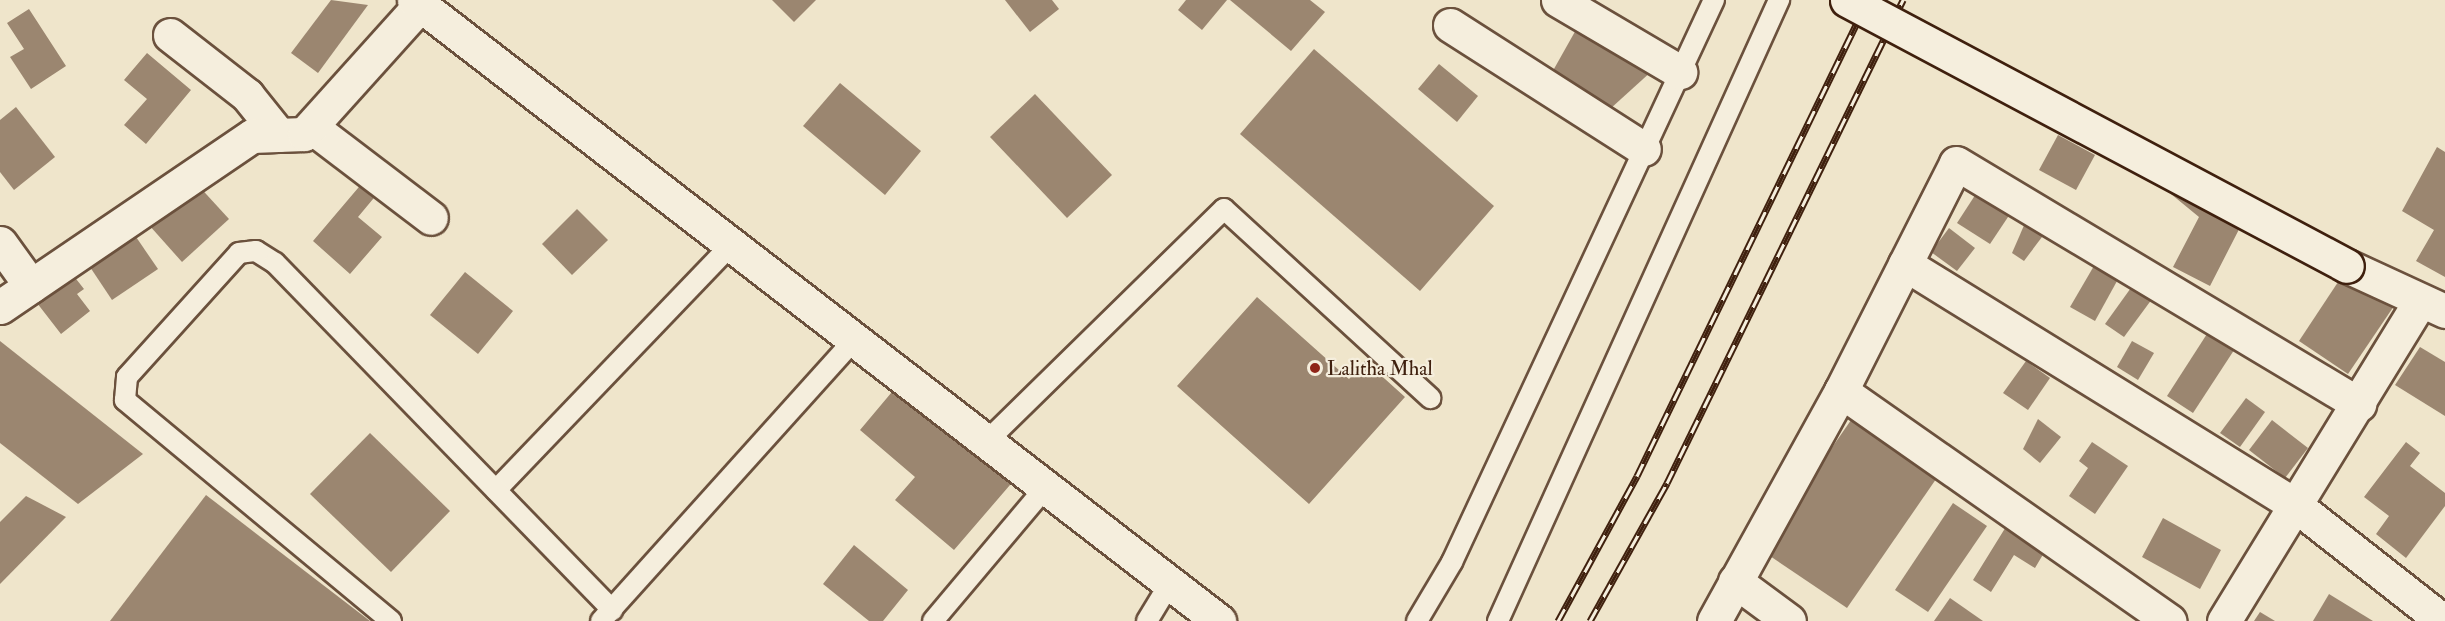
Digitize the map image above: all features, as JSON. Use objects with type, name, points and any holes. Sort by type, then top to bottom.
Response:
[{"type":"street","points":[[1558,0],[1680,72]]},
{"type":"street","points":[[1847,0],[2347,266],[2433,306],[2359,404],[2224,621]]},
{"type":"street","points":[[0,307],[252,136],[297,137],[313,128],[417,2],[1219,621]]},
{"type":"street","points":[[1450,25],[1644,149]]},
{"type":"street","points":[[170,35],[247,95],[279,135]]},
{"type":"street","points":[[313,128],[431,218]]},
{"type":"street","points":[[1714,621],[1841,391],[1956,163],[2359,404]]},
{"type":"street","points":[[0,243],[31,286]]},
{"type":"street","points":[[1905,264],[2295,505],[2443,621]]},
{"type":"street","points":[[1841,391],[2169,621]]},
{"type":"street","points":[[1735,581],[1789,621]]},
{"type":"lane","points":[[1417,621],[1452,562],[1714,0]]},
{"type":"lane","points":[[1498,621],[1779,0]]},
{"type":"lane","points":[[986,442],[1224,209],[1430,398]]},
{"type":"lane","points":[[496,490],[731,245]]},
{"type":"lane","points":[[391,621],[125,400],[127,377],[239,253],[256,251],[275,264],[496,490],[607,615],[854,340]]},
{"type":"lane","points":[[933,621],[1046,488]]},
{"type":"lane","points":[[1147,621],[1170,583]]},
{"type":"building","points":[[331,0],[368,5],[318,73],[291,53]]},
{"type":"building","points":[[772,0],[816,0],[794,22]]},
{"type":"building","points":[[1005,0],[1052,0],[1059,9],[1030,32]]},
{"type":"building","points":[[1186,0],[1227,0],[1202,30],[1178,10]]},
{"type":"building","points":[[1230,0],[1310,0],[1325,12],[1291,51]]},
{"type":"building","points":[[29,9],[66,66],[31,89],[10,57],[24,49],[7,23]]},
{"type":"building","points":[[1577,28],[1653,70],[1610,109],[1550,76]]},
{"type":"building","points":[[1314,49],[1494,206],[1420,291],[1240,134]]},
{"type":"building","points":[[147,53],[191,90],[146,144],[124,125],[147,99],[124,80]]},
{"type":"building","points":[[1439,64],[1478,96],[1457,122],[1418,89]]},
{"type":"building","points":[[840,83],[921,151],[885,195],[803,126]]},
{"type":"building","points":[[1035,94],[1112,175],[1067,218],[990,137]]},
{"type":"building","points":[[16,107],[55,157],[14,190],[0,172],[0,120]]},
{"type":"building","points":[[2058,135],[2095,155],[2076,190],[2039,170]]},
{"type":"building","points":[[2437,147],[2445,152],[2445,277],[2416,261],[2434,230],[2402,211]]},
{"type":"building","points":[[2184,169],[2252,204],[2210,286],[2173,267],[2199,217],[2171,194]]},
{"type":"building","points":[[364,181],[378,193],[358,217],[382,237],[350,274],[313,241]]},
{"type":"building","points":[[196,183],[229,219],[182,262],[149,225]]},
{"type":"building","points":[[1983,183],[2016,205],[1990,244],[1957,223]]},
{"type":"building","points":[[577,209],[608,240],[572,275],[542,244]]},
{"type":"building","points":[[2029,214],[2045,233],[2024,261],[2012,253]]},
{"type":"building","points":[[1949,228],[1975,248],[1957,271],[1931,252]]},
{"type":"building","points":[[134,234],[158,269],[112,300],[88,264]]},
{"type":"building","points":[[2098,259],[2122,272],[2095,321],[2070,307]]},
{"type":"building","points":[[465,272],[513,311],[478,354],[430,315]]},
{"type":"building","points":[[2344,273],[2394,306],[2348,374],[2299,341]]},
{"type":"building","points":[[73,275],[84,289],[77,294],[90,311],[61,334],[37,303]]},
{"type":"building","points":[[2133,285],[2152,299],[2124,337],[2105,324]]},
{"type":"building","points":[[1257,297],[1349,379],[1365,361],[1405,397],[1309,504],[1177,386]]},
{"type":"building","points":[[2214,323],[2240,341],[2193,413],[2167,396]]},
{"type":"building","points":[[0,341],[143,454],[78,504],[0,443]]},
{"type":"building","points":[[2132,341],[2154,353],[2138,380],[2117,367]]},
{"type":"building","points":[[2420,347],[2445,362],[2445,416],[2395,385]]},
{"type":"building","points":[[2026,361],[2050,378],[2028,410],[2003,393]]},
{"type":"building","points":[[902,380],[1016,478],[954,550],[895,500],[915,477],[860,430]]},
{"type":"building","points":[[2246,398],[2265,412],[2240,447],[2220,433]]},
{"type":"building","points":[[1858,410],[1943,469],[1847,608],[1761,550]]},
{"type":"building","points":[[2038,419],[2061,437],[2040,463],[2023,449]]},
{"type":"building","points":[[2272,420],[2308,448],[2285,478],[2249,450]]},
{"type":"building","points":[[370,433],[450,511],[391,572],[310,494]]},
{"type":"building","points":[[2092,442],[2128,466],[2095,514],[2069,496],[2088,468],[2079,461]]},
{"type":"building","points":[[2406,442],[2420,453],[2410,466],[2445,493],[2445,506],[2406,558],[2376,534],[2389,516],[2364,497]]},
{"type":"building","points":[[206,495],[370,621],[110,621]]},
{"type":"building","points":[[26,496],[66,517],[0,584],[0,522]]},
{"type":"building","points":[[1953,503],[1987,526],[1928,612],[1895,590]]},
{"type":"building","points":[[2012,517],[2051,541],[2035,568],[2014,555],[1991,592],[1973,580]]},
{"type":"building","points":[[2163,518],[2221,550],[2200,589],[2142,557]]},
{"type":"building","points":[[854,545],[908,590],[883,621],[869,621],[823,584]]},
{"type":"building","points":[[2329,594],[2373,621],[2313,621]]},
{"type":"building","points":[[1950,598],[1983,621],[1934,621]]},
{"type":"building","points":[[2260,612],[2275,621],[2254,621]]},
{"type":"railway","points":[[1558,621],[1637,476],[1868,0]]},
{"type":"railway","points":[[1590,621],[1667,483],[1903,0]]},
{"type":"place","name":"Lalitha Mhal","points":[[1315,368]]}]
